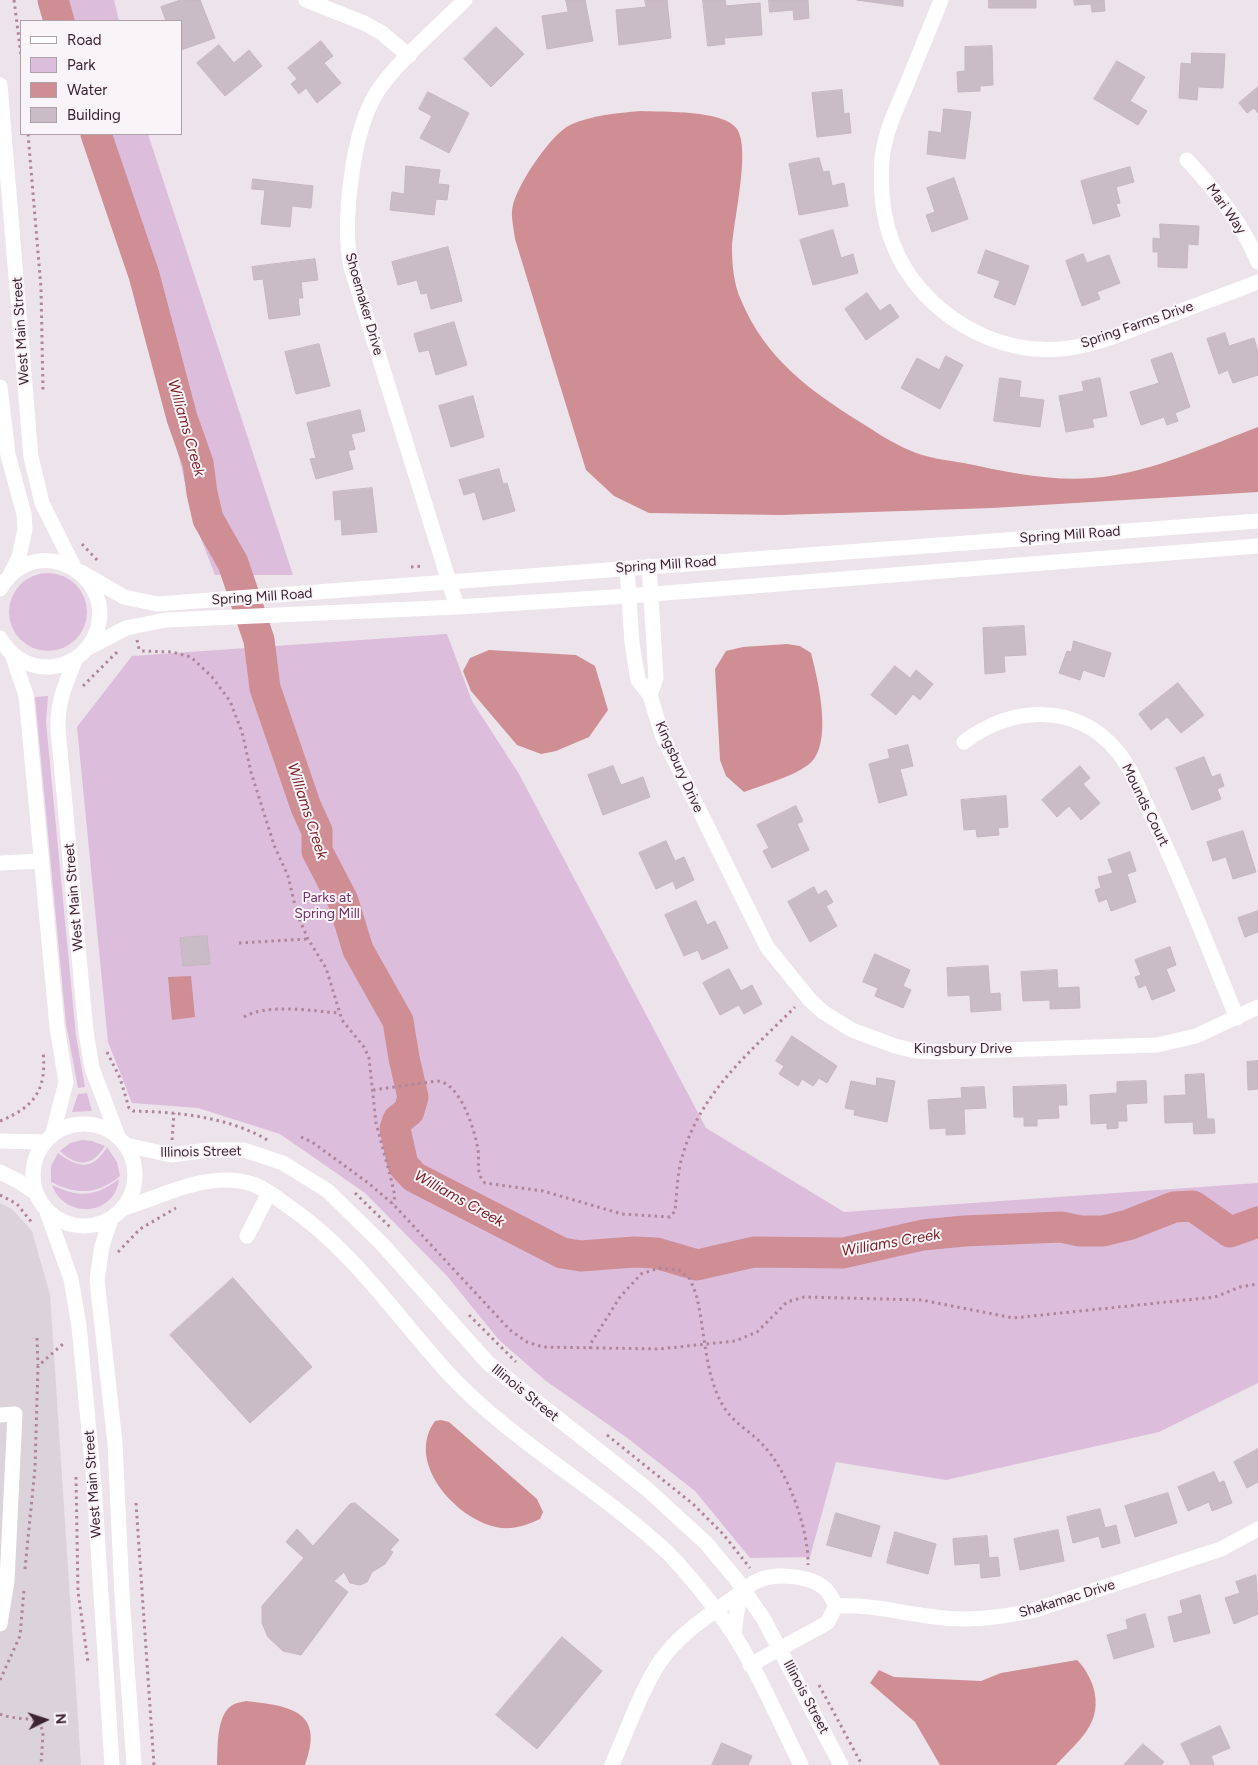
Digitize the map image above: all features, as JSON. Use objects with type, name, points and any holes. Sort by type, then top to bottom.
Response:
[{"type":"street","points":[[306,0],[364,23],[382,33],[409,56]]},
{"type":"street","name":"Shoemaker Drive","points":[[457,607],[351,266],[346,229],[354,165],[365,117],[372,100],[409,56],[465,0]]},
{"type":"street","name":"Spring Farms Drive","points":[[941,0],[887,130],[882,158],[881,186],[884,216],[893,245],[902,264],[918,286],[949,316],[985,337],[1003,343],[1047,349],[1069,348],[1110,338],[1258,282]]},
{"type":"street","name":"West Main Street","points":[[0,85],[4,177],[29,441],[34,472],[48,517],[78,570],[90,583],[97,596],[100,610],[95,638],[81,654],[61,693],[58,706],[58,729],[86,1032],[92,1068],[121,1139]]},
{"type":"street","name":"Mari Way","points":[[1187,160],[1236,219],[1258,262]]},
{"type":"street","name":"West Main Street","points":[[0,387],[7,448],[26,529],[19,557],[10,576]]},
{"type":"street","name":"Spring Mill Road","points":[[10,576],[24,566],[41,561],[59,562],[78,570],[124,597],[139,602],[157,604],[1258,521]]},
{"type":"street","name":"Spring Mill Road","points":[[4,645],[20,660],[38,666],[58,666],[115,633],[132,626],[166,620],[288,613],[457,607],[628,596],[1258,546]]},
{"type":"street","name":"Kingsbury Drive","points":[[649,566],[656,678],[650,695]]},
{"type":"street","name":"Kingsbury Drive","points":[[627,568],[632,643],[638,680],[650,695],[662,735],[766,947],[810,1000],[824,1012],[852,1030],[895,1046],[915,1051],[1157,1045],[1196,1036],[1258,1007]]},
{"type":"street","points":[[0,589],[10,576]]},
{"type":"street","name":"West Main Street","points":[[4,645],[26,695],[58,1044],[66,1082],[49,1137]]},
{"type":"street","name":"Mounds Court","points":[[964,742],[978,732],[1008,719],[1031,713],[1070,719],[1107,741],[1118,752],[1130,772],[1169,852],[1237,1018]]},
{"type":"street","points":[[0,863],[42,861]]},
{"type":"street","points":[[0,1172],[36,1193],[46,1209],[61,1220],[80,1226],[102,1224],[124,1208],[130,1197],[136,1176],[133,1156],[121,1139],[106,1128],[85,1123],[63,1127],[49,1137],[33,1166],[36,1193]]},
{"type":"street","points":[[0,1141],[49,1137]]},
{"type":"street","name":"Illinois Street","points":[[121,1139],[171,1155],[216,1149],[244,1150],[282,1163],[315,1182],[344,1206],[382,1244],[488,1363],[686,1523],[706,1542],[744,1590],[780,1649],[841,1765]]},
{"type":"street","name":"Illinois Street","points":[[124,1208],[208,1181],[236,1180],[253,1184],[310,1221],[335,1243],[465,1391],[512,1431],[650,1538],[669,1555],[717,1610],[734,1634],[801,1765]]},
{"type":"street","points":[[248,1236],[269,1193]]},
{"type":"street","name":"West Main Street","points":[[46,1209],[71,1279],[79,1326],[94,1484],[112,1765]]},
{"type":"street","name":"West Main Street","points":[[111,1219],[102,1246],[97,1280],[115,1443],[122,1595],[134,1765]]},
{"type":"street","points":[[0,1415],[15,1414],[7,1581],[0,1624]]},
{"type":"street","name":"Shakamac Drive","points":[[836,1606],[876,1607],[957,1619],[1008,1616],[1035,1610],[1221,1549],[1258,1529]]},
{"type":"street","points":[[612,1765],[654,1673],[664,1656],[674,1645],[744,1590],[772,1576],[807,1580],[825,1588],[836,1606],[828,1623],[750,1665]]},
{"type":"street","points":[[734,1634],[744,1590]]},
{"type":"path","points":[[14,0],[20,47]]},
{"type":"path","points":[[28,135],[41,288],[42,395]]},
{"type":"path","points":[[79,540],[99,562]]},
{"type":"path","points":[[128,644],[137,642],[138,649],[142,651],[172,652],[190,657],[212,677],[230,701],[242,732],[251,772],[274,845],[288,876],[297,914],[308,939],[326,968],[345,1026],[367,1053],[378,1136],[395,1196],[393,1204]]},
{"type":"path","points":[[61,693],[78,692],[120,650]]},
{"type":"path","points":[[239,944],[308,939]]},
{"type":"path","points":[[373,1090],[446,1081],[453,1088],[473,1126],[479,1152],[478,1174],[484,1183],[544,1191],[622,1214],[670,1217],[675,1211],[682,1156],[704,1106],[728,1074],[795,1008]]},
{"type":"path","points":[[244,1017],[255,1012],[284,1010],[339,1012]]},
{"type":"path","points":[[120,1078],[129,1108],[174,1113],[172,1138]]},
{"type":"path","points":[[0,1121],[24,1109],[42,1086]]},
{"type":"path","points":[[301,1137],[320,1148],[393,1204],[510,1330],[527,1342],[543,1347],[659,1349],[706,1345],[750,1336],[787,1302],[804,1298],[922,1300],[1013,1318],[1215,1297],[1240,1287],[1258,1284]]},
{"type":"path","points":[[0,1195],[17,1204],[35,1228]]},
{"type":"path","points":[[116,1256],[126,1241],[140,1229],[180,1206]]},
{"type":"path","points":[[590,1349],[611,1310],[636,1278],[652,1269],[665,1267],[678,1270],[690,1279],[699,1306],[717,1394],[723,1407],[740,1427],[766,1448],[792,1495],[805,1542],[808,1562],[807,1580]]},
{"type":"path","points":[[64,1333],[65,1350]]},
{"type":"path","points":[[24,1578],[35,1468],[37,1338]]},
{"type":"path","points":[[38,1366],[65,1342]]},
{"type":"path","points":[[75,1471],[78,1592],[88,1671]]},
{"type":"path","points":[[0,1680],[20,1636],[24,1587]]},
{"type":"path","points":[[0,1714],[12,1719],[33,1719],[40,1723],[43,1733],[40,1765]]},
{"type":"shaded area","points":[[0,1203],[12,1209],[32,1231],[50,1295],[81,1765],[0,1765]]},
{"type":"green space","points":[[41,0],[114,0],[119,20],[48,20]]},
{"type":"green space","points":[[84,135],[148,135],[293,575],[215,575],[194,521],[149,330]]},
{"type":"green space","points":[[48,573],[63,576],[76,584],[84,597],[87,612],[84,627],[76,640],[63,648],[48,651],[33,648],[20,640],[12,627],[9,612],[12,597],[20,584],[33,576]]},
{"type":"green space","name":"Parks at Spring Mill","points":[[447,634],[472,701],[519,774],[706,1128],[844,1212],[1258,1183],[1258,1383],[1159,1432],[946,1480],[836,1462],[810,1557],[750,1558],[695,1491],[626,1437],[546,1381],[499,1340],[447,1276],[365,1193],[280,1134],[198,1108],[132,1103],[108,1042],[77,727],[132,656]]},
{"type":"green space","points":[[48,696],[46,722],[76,1036],[85,1087],[78,1088],[66,1024],[35,697]]},
{"type":"green space","points":[[87,1093],[92,1111],[72,1112],[78,1094]]},
{"type":"green space","points":[[82,1140],[92,1141],[105,1146],[95,1158],[84,1162],[72,1160],[60,1151],[70,1143]]},
{"type":"green space","points":[[107,1147],[117,1162],[120,1176],[103,1187],[95,1190],[78,1191],[51,1182],[51,1166],[58,1153],[78,1164],[84,1165],[96,1160]]},
{"type":"green space","points":[[119,1179],[115,1192],[109,1201],[99,1207],[88,1209],[77,1208],[67,1204],[58,1196],[52,1185],[70,1192],[87,1194],[102,1189]]},
{"type":"water","points":[[641,111],[707,115],[720,118],[737,129],[741,139],[742,169],[732,255],[735,281],[751,321],[776,356],[806,385],[890,441],[929,457],[1018,474],[1073,479],[1110,476],[1148,468],[1258,427],[1258,492],[992,508],[781,515],[649,513],[614,496],[586,470],[515,239],[512,209],[516,196],[528,173],[544,149],[562,130],[570,125],[596,117]]},
{"type":"water","points":[[787,644],[800,646],[811,653],[820,692],[822,736],[819,749],[814,759],[801,770],[782,779],[744,792],[726,776],[720,760],[715,669],[726,651],[743,647]]},
{"type":"water","points":[[489,650],[576,655],[595,666],[608,710],[589,737],[556,751],[541,754],[517,745],[471,691],[463,671],[470,658]]},
{"type":"water","points":[[191,976],[195,1017],[172,1020],[168,977]]},
{"type":"water","points":[[435,1421],[449,1422],[537,1499],[543,1512],[540,1519],[513,1528],[496,1527],[480,1522],[451,1500],[439,1486],[430,1470],[426,1454],[427,1437]]},
{"type":"water","points":[[1077,1660],[1093,1686],[1096,1699],[1095,1710],[1092,1721],[1081,1739],[1056,1765],[940,1765],[915,1722],[870,1683],[879,1670],[894,1677],[981,1681],[1001,1673]]},
{"type":"water","points":[[246,1701],[290,1709],[307,1722],[311,1733],[310,1747],[305,1765],[217,1765],[220,1725],[223,1717],[231,1706]]},
{"type":"building","points":[[181,0],[200,0],[215,38],[182,50],[182,20],[166,20],[161,7]]},
{"type":"building","points":[[566,0],[585,0],[593,41],[547,49],[542,16],[568,12]]},
{"type":"building","points":[[645,0],[667,0],[671,38],[619,45],[616,10],[646,7]]},
{"type":"building","points":[[703,0],[725,0],[726,6],[760,3],[762,35],[724,38],[725,44],[708,46]]},
{"type":"building","points":[[769,0],[808,0],[809,18],[794,20],[793,10],[770,12]]},
{"type":"building","points":[[857,0],[903,0],[903,6]]},
{"type":"building","points":[[989,0],[1036,0],[1036,8],[989,8]]},
{"type":"building","points":[[1074,0],[1104,0],[1105,11],[1092,12],[1091,4],[1075,5]]},
{"type":"building","points":[[496,27],[524,54],[491,87],[464,59]]},
{"type":"building","points":[[321,41],[333,56],[324,63],[341,83],[317,103],[306,88],[299,94],[291,84],[297,79],[288,68]]},
{"type":"building","points":[[219,45],[234,63],[249,50],[262,66],[225,96],[197,63]]},
{"type":"building","points":[[992,46],[993,85],[980,86],[980,91],[958,92],[957,72],[965,71],[965,47]]},
{"type":"building","points":[[1192,53],[1225,54],[1223,88],[1198,87],[1197,100],[1179,98],[1181,63],[1191,64]]},
{"type":"building","points":[[1117,61],[1145,77],[1130,101],[1147,111],[1138,125],[1094,99]]},
{"type":"building","points":[[1258,87],[1258,113],[1254,108],[1247,113],[1239,103]]},
{"type":"building","points":[[842,90],[844,114],[849,113],[851,133],[817,137],[812,93]]},
{"type":"building","points":[[428,92],[469,113],[449,153],[420,138],[432,116],[419,109]]},
{"type":"building","points":[[944,109],[971,112],[965,159],[927,154],[929,131],[941,133]]},
{"type":"building","points":[[819,158],[823,172],[829,171],[832,186],[844,183],[848,206],[799,215],[789,164]]},
{"type":"building","points":[[406,166],[440,170],[438,184],[449,185],[447,200],[436,199],[434,215],[390,210],[392,192],[404,194]]},
{"type":"building","points":[[1130,167],[1134,182],[1116,187],[1120,203],[1116,204],[1120,216],[1093,224],[1081,181]]},
{"type":"building","points":[[954,178],[968,219],[932,232],[926,215],[935,212],[927,188]]},
{"type":"building","points":[[253,179],[313,186],[311,208],[292,206],[290,227],[261,224],[265,190],[252,189]]},
{"type":"building","points":[[1160,224],[1199,226],[1198,245],[1188,244],[1187,268],[1158,267],[1158,252],[1153,252],[1153,238],[1160,239]]},
{"type":"building","points":[[833,230],[841,258],[853,254],[858,273],[813,285],[800,240]]},
{"type":"building","points":[[448,247],[462,301],[431,309],[427,293],[421,294],[417,280],[398,285],[392,262]]},
{"type":"building","points":[[986,250],[1029,266],[1015,305],[994,297],[1000,281],[978,273]]},
{"type":"building","points":[[1083,254],[1087,263],[1109,255],[1120,283],[1097,292],[1100,299],[1082,306],[1066,261]]},
{"type":"building","points":[[315,259],[318,280],[301,282],[303,298],[298,298],[300,315],[269,319],[263,279],[254,280],[252,267]]},
{"type":"building","points":[[867,293],[880,311],[890,304],[899,317],[866,340],[845,309]]},
{"type":"building","points":[[454,322],[467,365],[436,375],[429,350],[419,352],[414,334]]},
{"type":"building","points":[[1225,333],[1229,346],[1254,338],[1258,352],[1258,375],[1233,383],[1228,370],[1219,374],[1207,339]]},
{"type":"building","points":[[319,344],[330,386],[296,394],[285,352]]},
{"type":"building","points":[[1172,353],[1190,407],[1175,413],[1178,421],[1167,425],[1164,417],[1141,425],[1130,392],[1159,383],[1151,360]]},
{"type":"building","points":[[946,356],[963,365],[940,409],[901,388],[917,358],[939,370]]},
{"type":"building","points":[[1000,378],[1021,381],[1019,397],[1044,400],[1040,427],[994,421]]},
{"type":"building","points":[[1100,378],[1107,416],[1092,419],[1094,427],[1066,432],[1059,396],[1084,391],[1082,382]]},
{"type":"building","points":[[473,396],[484,437],[451,447],[439,406]]},
{"type":"building","points":[[360,410],[365,431],[351,434],[355,449],[348,451],[353,469],[316,479],[310,459],[316,458],[307,423]]},
{"type":"building","points":[[499,469],[503,484],[507,483],[515,511],[483,520],[475,492],[464,495],[459,480]]},
{"type":"building","points":[[372,488],[377,532],[342,535],[341,519],[335,520],[333,492]]},
{"type":"building","points":[[1024,626],[1026,655],[1004,656],[1005,672],[985,674],[983,628]]},
{"type":"building","points":[[1074,641],[1111,653],[1104,677],[1083,670],[1080,680],[1059,673],[1067,651],[1071,652]]},
{"type":"building","points":[[895,666],[910,678],[916,670],[933,684],[920,700],[913,694],[896,715],[871,695]]},
{"type":"building","points":[[1178,683],[1204,715],[1181,733],[1167,717],[1151,730],[1139,714]]},
{"type":"building","points":[[908,745],[913,766],[900,769],[907,795],[879,803],[869,764],[890,758],[888,750]]},
{"type":"building","points":[[1204,757],[1212,777],[1220,774],[1224,786],[1217,789],[1221,799],[1192,810],[1176,768]]},
{"type":"building","points":[[613,766],[621,785],[643,777],[650,797],[603,815],[588,775]]},
{"type":"building","points":[[1080,766],[1090,778],[1083,784],[1100,803],[1081,820],[1069,806],[1057,817],[1042,800]]},
{"type":"building","points":[[1006,796],[1008,827],[998,828],[999,835],[977,837],[976,829],[964,830],[961,800]]},
{"type":"building","points":[[796,806],[803,821],[797,824],[809,850],[772,868],[763,851],[769,848],[757,825]]},
{"type":"building","points":[[1243,831],[1256,872],[1233,879],[1226,857],[1213,861],[1207,842]]},
{"type":"building","points":[[666,841],[675,861],[684,857],[694,880],[676,889],[673,881],[656,889],[639,853]]},
{"type":"building","points":[[1130,852],[1136,871],[1127,874],[1136,902],[1111,911],[1107,899],[1099,902],[1095,890],[1101,888],[1098,877],[1113,873],[1108,860]]},
{"type":"building","points":[[814,887],[818,895],[826,890],[833,902],[826,906],[837,926],[810,942],[788,902]]},
{"type":"building","points":[[696,901],[707,925],[715,921],[728,948],[702,960],[698,950],[684,956],[665,915]]},
{"type":"building","points":[[1258,911],[1258,932],[1245,937],[1238,918]]},
{"type":"building","points":[[207,936],[210,964],[183,966],[180,938]]},
{"type":"building","points":[[1170,947],[1176,965],[1166,969],[1175,991],[1152,1000],[1146,985],[1139,988],[1135,977],[1141,975],[1135,960]]},
{"type":"building","points":[[875,954],[910,970],[903,986],[911,990],[903,1008],[875,996],[878,988],[863,982]]},
{"type":"building","points":[[988,966],[990,994],[1000,993],[1001,1010],[971,1012],[970,995],[948,996],[947,968]]},
{"type":"building","points":[[729,969],[741,991],[752,985],[762,1004],[744,1014],[739,1005],[720,1015],[703,983]]},
{"type":"building","points":[[1057,970],[1058,988],[1079,987],[1080,1008],[1050,1009],[1050,1000],[1023,1001],[1021,972]]},
{"type":"building","points":[[792,1036],[837,1066],[827,1083],[819,1078],[813,1086],[802,1079],[798,1086],[779,1074],[784,1066],[776,1061]]},
{"type":"building","points":[[1258,1061],[1258,1089],[1248,1090],[1247,1062]]},
{"type":"building","points":[[1204,1074],[1207,1119],[1214,1119],[1215,1133],[1194,1134],[1193,1122],[1165,1123],[1164,1096],[1186,1095],[1185,1075]]},
{"type":"building","points":[[877,1078],[895,1081],[887,1122],[854,1115],[855,1110],[845,1108],[851,1081],[876,1086]]},
{"type":"building","points":[[1146,1081],[1147,1103],[1126,1104],[1127,1121],[1118,1121],[1118,1128],[1107,1129],[1107,1123],[1091,1124],[1090,1095],[1117,1093],[1117,1082]]},
{"type":"building","points":[[1066,1085],[1067,1105],[1058,1105],[1059,1118],[1037,1119],[1037,1126],[1024,1126],[1024,1117],[1014,1117],[1013,1087]]},
{"type":"building","points":[[984,1087],[986,1108],[964,1109],[965,1134],[946,1135],[946,1128],[930,1129],[928,1100],[962,1098],[961,1088]]},
{"type":"building","points":[[233,1278],[312,1367],[250,1423],[170,1335]]},
{"type":"building","points":[[1258,1449],[1258,1482],[1247,1488],[1234,1462]]},
{"type":"building","points":[[1214,1472],[1219,1483],[1224,1481],[1232,1503],[1212,1511],[1209,1502],[1188,1511],[1178,1487]]},
{"type":"building","points":[[1168,1493],[1177,1523],[1135,1537],[1125,1506]]},
{"type":"building","points":[[355,1503],[399,1540],[390,1550],[393,1552],[385,1564],[372,1572],[367,1582],[360,1585],[350,1583],[344,1572],[334,1581],[348,1592],[301,1655],[283,1651],[268,1637],[262,1623],[262,1606],[304,1558],[286,1542],[297,1529],[313,1546],[350,1504]]},
{"type":"building","points":[[1100,1509],[1105,1528],[1116,1525],[1120,1543],[1102,1548],[1099,1536],[1073,1543],[1067,1517]]},
{"type":"building","points":[[836,1513],[880,1526],[871,1557],[827,1545]]},
{"type":"building","points":[[1058,1530],[1064,1561],[1020,1570],[1014,1539]]},
{"type":"building","points":[[895,1532],[936,1544],[928,1574],[887,1563]]},
{"type":"building","points":[[987,1536],[989,1558],[998,1557],[1000,1576],[981,1578],[980,1563],[955,1565],[953,1539]]},
{"type":"building","points":[[1256,1575],[1258,1614],[1234,1624],[1225,1598],[1240,1593],[1236,1582]]},
{"type":"building","points":[[1200,1595],[1210,1633],[1174,1642],[1168,1617],[1183,1613],[1180,1601]]},
{"type":"building","points":[[1145,1614],[1154,1647],[1114,1659],[1107,1635],[1128,1629],[1126,1620]]},
{"type":"building","points":[[562,1637],[602,1671],[537,1749],[496,1715]]},
{"type":"building","points":[[1220,1726],[1230,1748],[1211,1756],[1214,1764],[1191,1765],[1181,1744]]},
{"type":"building","points":[[722,1743],[752,1756],[748,1765],[712,1765]]},
{"type":"building","points":[[1143,1744],[1164,1762],[1161,1765],[1124,1765]]},
{"type":"waterway","name":"Williams Creek","points":[[53,0],[59,20]]},
{"type":"waterway","name":"Williams Creek","points":[[96,135],[144,275],[182,418],[198,463],[208,519],[233,563],[259,640],[265,688],[306,807],[317,831],[317,851],[343,901],[358,950],[398,1021],[413,1097],[409,1111],[398,1120],[395,1129],[403,1165],[414,1177],[562,1253],[581,1256],[634,1252],[656,1253],[697,1265],[754,1252],[843,1253],[923,1235],[964,1231],[1061,1227],[1080,1231],[1103,1231],[1128,1225],[1174,1207],[1193,1206],[1230,1232],[1258,1222]]}]
